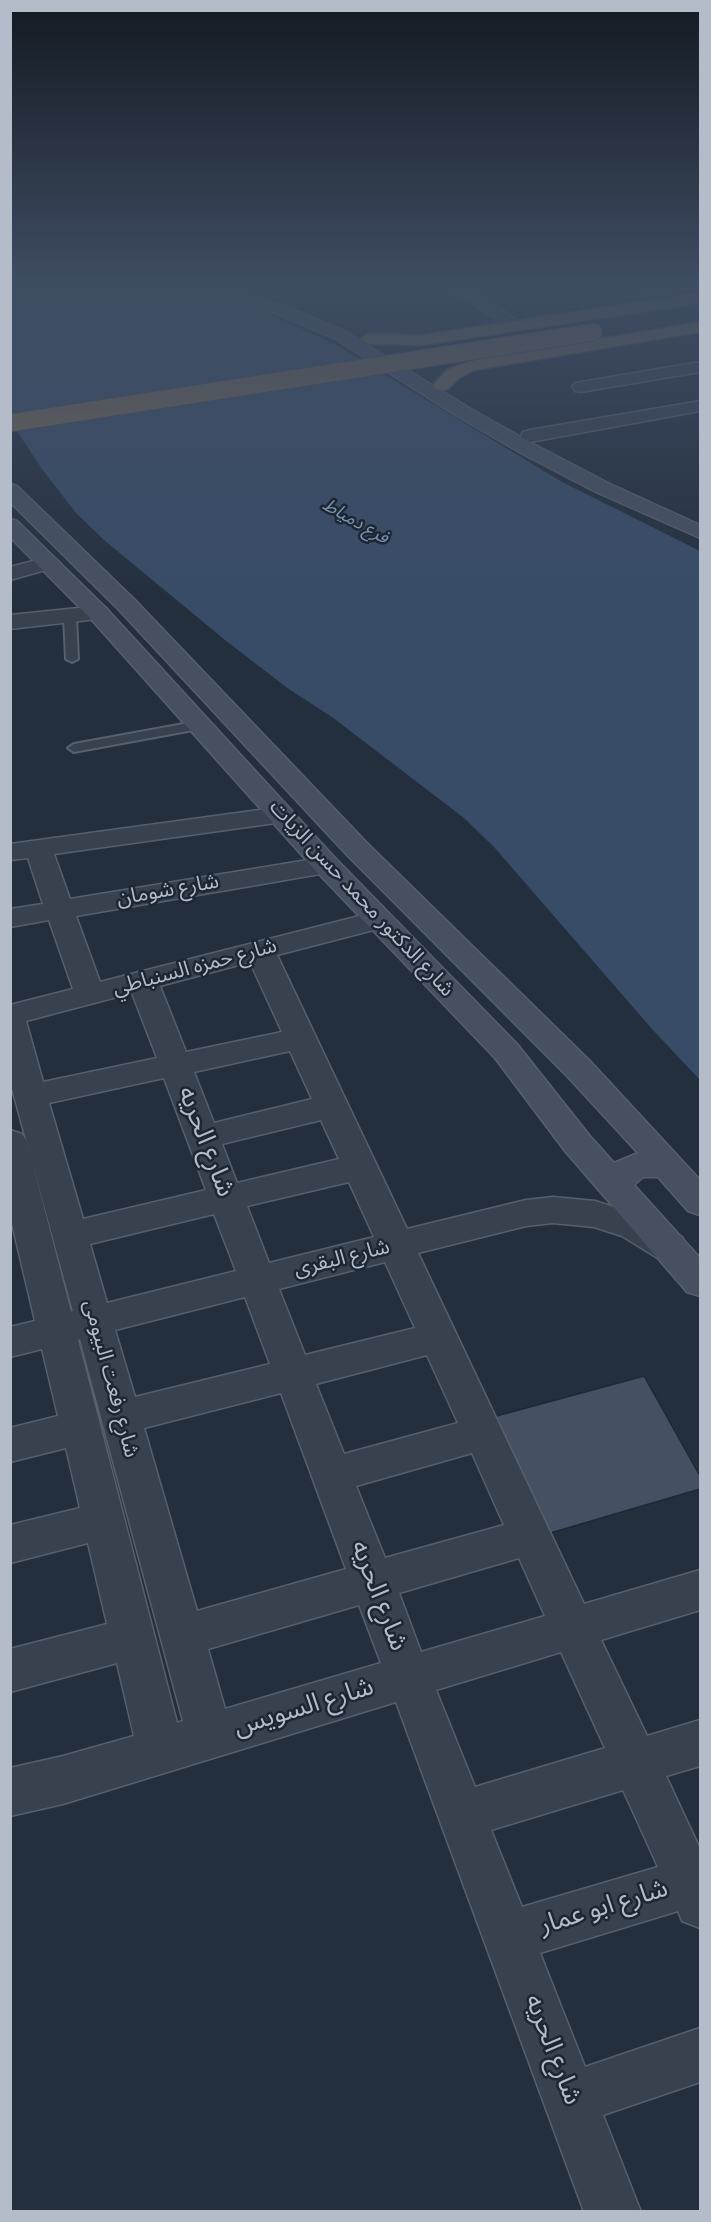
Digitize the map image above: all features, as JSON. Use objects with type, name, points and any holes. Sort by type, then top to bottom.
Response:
[{"type":"highway","points":[[10,416],[167,393]]},
{"type":"highway","points":[[10,423],[197,393]]},
{"type":"street","points":[[433,393],[484,424],[603,488],[700,532]]},
{"type":"street","points":[[455,393],[530,436],[600,467]]},
{"type":"street","points":[[530,436],[700,406]]},
{"type":"street","points":[[646,417],[700,421]]},
{"type":"street","points":[[603,488],[626,486],[630,483],[626,477]]},
{"type":"street","name":"شارع الدكتور محمد حسن الزيات","points":[[10,490],[127,605],[357,849],[608,1099],[700,1202]]},
{"type":"street","name":"شارع الدكتور محمد حسن الزيات","points":[[11,525],[98,613],[326,864],[513,1059],[561,1124],[700,1282]]},
{"type":"street","points":[[10,549],[47,561]]},
{"type":"street","points":[[10,574],[47,561]]},
{"type":"street","points":[[10,622],[98,613]]},
{"type":"street","points":[[90,995],[60,910],[24,850],[281,815]]},
{"type":"street","name":"شارع شومان","points":[[10,918],[326,864]]},
{"type":"street","name":"شارع حمزه السنباطي","points":[[10,1015],[380,920]]},
{"type":"street","points":[[260,951],[635,1763],[697,1888]]},
{"type":"street","name":"شارع الحريه","points":[[143,981],[613,2211]]},
{"type":"street","name":"شارع رفعت البيومى","points":[[10,1021],[31,1096],[39,1242]]},
{"type":"street","points":[[31,1096],[300,1038]]},
{"type":"street","points":[[561,1124],[579,1124],[594,1120],[605,1110],[608,1099]]},
{"type":"street","points":[[203,1137],[332,1106]]},
{"type":"street","points":[[616,1187],[621,1175],[633,1167],[651,1163],[669,1166]]},
{"type":"street","name":"شارع رفعت البيومى","points":[[13,1164],[39,1242],[76,1326],[121,1417],[210,1736]]},
{"type":"street","points":[[39,1242],[360,1167]]},
{"type":"street","name":"شارع البقرى","points":[[10,1342],[526,1213],[553,1210],[581,1212],[609,1218],[648,1233],[671,1248]]},
{"type":"street","name":"شارع رفعت البيومى","points":[[76,1326],[81,1427],[161,1751]]},
{"type":"street","points":[[121,1417],[439,1337]]},
{"type":"street","points":[[10,1445],[81,1427]]},
{"type":"street","points":[[332,1475],[483,1433]]},
{"type":"street","points":[[10,1544],[104,1520]]},
{"type":"street","points":[[181,1636],[531,1536]]},
{"type":"street","name":"شارع السويس","points":[[10,1792],[161,1751],[700,1590]]},
{"type":"street","points":[[10,1671],[134,1638]]},
{"type":"street","points":[[462,1815],[700,1743]]},
{"type":"street","name":"شارع ابو عمار","points":[[508,1937],[697,1888]]},
{"type":"street","points":[[570,2099],[700,2055]]},
{"type":"lane","points":[[70,616],[72,660]]},
{"type":"lane","points":[[74,748],[200,725]]},
{"type":"water","name":"فرع دمياط","points":[[11,393],[415,393],[562,482],[700,551],[700,1080],[652,1029],[494,847],[464,818],[332,717],[290,690],[225,640],[104,540],[76,513],[42,469],[11,422]]},
{"type":"building","points":[[644,1376],[700,1476],[700,1489],[547,1534],[493,1417]]}]
